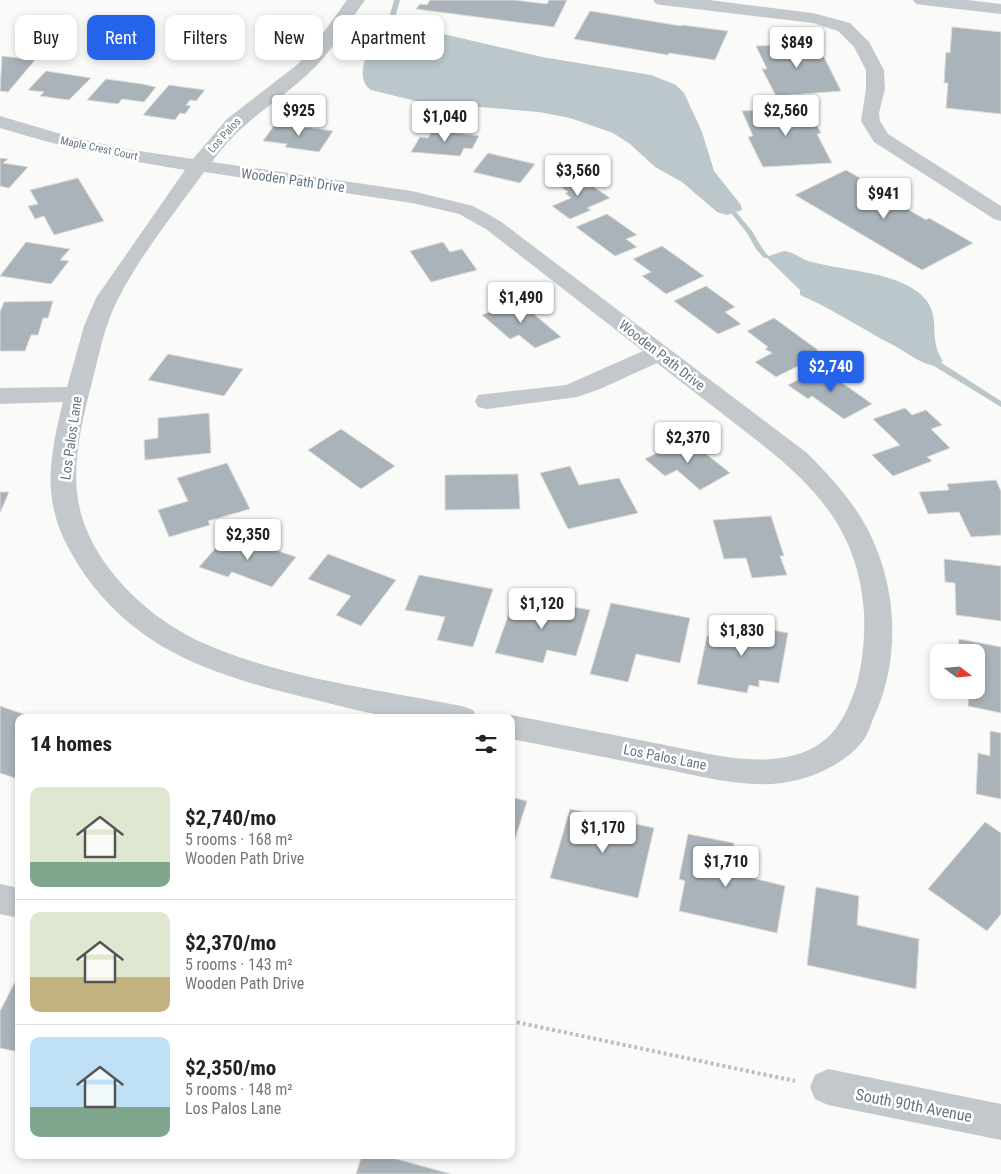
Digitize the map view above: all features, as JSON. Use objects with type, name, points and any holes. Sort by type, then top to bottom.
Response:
[{"type":"street","name":"Los Palos","points":[[199,166],[229,127],[308,64],[356,0]]},
{"type":"street","points":[[662,0],[741,4],[830,22],[844,27],[855,35],[876,76],[869,115],[872,130],[881,138],[1001,215]]},
{"type":"street","points":[[922,0],[1001,9]]},
{"type":"street","name":"Maple Crest Court","points":[[0,122],[96,149],[199,166]]},
{"type":"street","name":"Wooden Path Drive","points":[[199,166],[412,196],[466,210],[493,225],[798,459],[830,490],[853,526],[869,564],[878,608],[877,657],[869,696],[852,732],[820,758]]},
{"type":"street","name":"Los Palos Lane","points":[[199,166],[121,274],[105,301],[94,331],[77,394],[65,462],[64,494],[71,524],[82,550],[107,585],[144,621],[175,642],[220,662],[272,678],[443,714]]},
{"type":"street","points":[[487,401],[569,392],[592,384],[658,353]]},
{"type":"street","points":[[0,396],[77,394]]},
{"type":"street","name":"Los Palos Lane","points":[[515,728],[712,767],[750,771],[784,770],[820,758]]},
{"type":"street","points":[[0,899],[15,902]]},
{"type":"street","name":"South 90th Avenue","points":[[828,1087],[1001,1122]]},
{"type":"path","points":[[515,1023],[828,1087]]},
{"type":"shaded area","points":[[444,34],[542,57],[651,75],[676,85],[684,93],[702,132],[714,171],[741,205],[742,210],[727,215],[717,212],[682,182],[655,167],[630,144],[613,133],[570,118],[539,112],[420,102],[371,90],[365,83],[363,75],[365,60],[444,60]]},
{"type":"shaded area","points":[[784,251],[808,261],[889,278],[916,291],[926,300],[930,307],[933,315],[936,345],[943,361],[934,366],[921,361],[800,295],[800,290],[766,257]]},
{"type":"building","points":[[430,0],[514,0],[547,4],[549,0],[567,0],[554,27],[416,9],[420,4],[427,5]]},
{"type":"building","points":[[590,11],[681,26],[728,31],[715,60],[669,53],[668,55],[574,39]]},
{"type":"building","points":[[952,27],[1001,32],[1001,114],[946,108],[948,83],[944,83],[946,52],[950,53]]},
{"type":"building","points":[[817,43],[841,91],[776,96],[762,69],[767,69],[756,46]]},
{"type":"building","points":[[2,56],[15,58],[15,60],[35,60],[8,92],[0,91]]},
{"type":"building","points":[[46,71],[91,78],[69,100],[40,96],[44,92],[28,90]]},
{"type":"building","points":[[106,79],[156,87],[144,102],[122,99],[118,104],[87,100]]},
{"type":"building","points":[[169,85],[205,90],[196,101],[190,100],[186,105],[191,106],[185,114],[180,113],[175,120],[143,115]]},
{"type":"building","points":[[807,107],[821,133],[817,134],[832,163],[763,167],[748,137],[753,136],[742,111]]},
{"type":"building","points":[[276,123],[333,131],[319,152],[285,147],[287,144],[263,141]]},
{"type":"building","points":[[433,130],[479,136],[472,149],[464,148],[460,156],[411,152],[420,137],[428,138]]},
{"type":"building","points":[[488,153],[535,164],[520,183],[473,172]]},
{"type":"building","points":[[0,158],[8,159],[3,163],[28,167],[9,188],[0,186]]},
{"type":"building","points":[[846,170],[889,195],[885,196],[926,220],[929,218],[973,243],[922,270],[795,195]]},
{"type":"building","points":[[575,174],[610,198],[587,208],[591,210],[570,219],[552,206],[571,198],[565,193],[568,192],[555,182]]},
{"type":"building","points":[[78,178],[104,221],[54,235],[44,216],[35,219],[28,206],[38,204],[30,190]]},
{"type":"building","points":[[607,214],[637,235],[626,239],[637,247],[615,256],[576,227]]},
{"type":"building","points":[[26,242],[70,249],[60,260],[69,261],[51,284],[0,276]]},
{"type":"building","points":[[443,242],[450,252],[462,249],[477,270],[431,282],[410,251]]},
{"type":"building","points":[[662,246],[704,276],[666,294],[642,276],[651,272],[633,259]]},
{"type":"building","points":[[706,286],[735,307],[725,312],[741,324],[718,334],[674,301]]},
{"type":"building","points":[[517,300],[561,337],[535,348],[519,335],[510,339],[482,315]]},
{"type":"building","points":[[53,301],[48,318],[43,318],[38,335],[31,335],[25,351],[0,351],[0,312],[4,302]]},
{"type":"building","points":[[774,318],[818,350],[799,360],[804,363],[776,377],[755,362],[772,353],[765,349],[768,347],[747,331]]},
{"type":"building","points":[[168,354],[243,369],[224,396],[148,380]]},
{"type":"building","points":[[821,368],[872,404],[844,419],[812,396],[808,399],[788,385]]},
{"type":"building","points":[[905,408],[912,415],[926,410],[942,425],[931,429],[950,448],[927,457],[932,461],[893,476],[872,455],[900,445],[873,419]]},
{"type":"building","points":[[209,413],[211,453],[145,460],[144,440],[158,438],[158,418]]},
{"type":"building","points":[[341,429],[395,466],[361,489],[308,450]]},
{"type":"building","points":[[686,438],[730,473],[700,490],[677,470],[665,476],[645,459]]},
{"type":"building","points":[[227,463],[250,509],[208,521],[210,525],[169,537],[158,510],[188,501],[177,478]]},
{"type":"building","points":[[570,466],[579,485],[619,478],[638,513],[568,529],[540,473]]},
{"type":"building","points":[[518,474],[520,509],[445,510],[445,475]]},
{"type":"building","points":[[996,480],[1001,491],[1001,535],[971,537],[959,512],[928,514],[919,492],[949,490],[947,484]]},
{"type":"building","points":[[0,492],[9,492],[0,513]]},
{"type":"building","points":[[771,516],[784,556],[780,556],[787,575],[752,578],[746,558],[724,559],[713,520]]},
{"type":"building","points":[[228,534],[296,557],[272,587],[232,572],[228,577],[199,567]]},
{"type":"building","points":[[328,554],[396,580],[361,626],[336,615],[351,596],[308,579]]},
{"type":"building","points":[[944,559],[1001,566],[1001,621],[956,615],[955,583],[945,582]]},
{"type":"building","points":[[419,575],[493,589],[473,647],[437,640],[445,617],[405,610]]},
{"type":"building","points":[[515,596],[590,610],[576,656],[547,650],[543,663],[495,653]]},
{"type":"building","points":[[611,603],[690,618],[680,663],[636,654],[628,682],[590,674]]},
{"type":"building","points":[[721,620],[788,633],[779,683],[759,680],[759,687],[749,685],[747,693],[697,684],[707,636],[717,637]]},
{"type":"building","points":[[959,639],[1001,647],[1001,713],[968,706],[968,699],[985,699],[985,644],[958,644]]},
{"type":"building","points":[[0,706],[23,714],[15,714],[15,778],[0,773]]},
{"type":"building","points":[[990,731],[1001,733],[1001,799],[976,794],[978,753],[990,756]]},
{"type":"building","points":[[515,798],[527,801],[515,839]]},
{"type":"building","points":[[570,809],[654,828],[638,898],[550,878]]},
{"type":"building","points":[[985,822],[1001,833],[1001,914],[987,931],[928,889]]},
{"type":"building","points":[[688,834],[734,843],[728,872],[785,886],[777,933],[679,911],[685,881],[679,879]]},
{"type":"building","points":[[816,887],[859,896],[857,925],[919,939],[916,989],[807,965]]},
{"type":"building","points":[[15,982],[15,1051],[0,1048],[0,1011]]},
{"type":"building","points":[[361,1159],[397,1159],[451,1174],[356,1174]]},
{"type":"waterway","points":[[393,15],[397,0]]},
{"type":"waterway","points":[[734,213],[750,232],[759,249],[766,257]]},
{"type":"waterway","points":[[937,364],[1001,405]]}]
